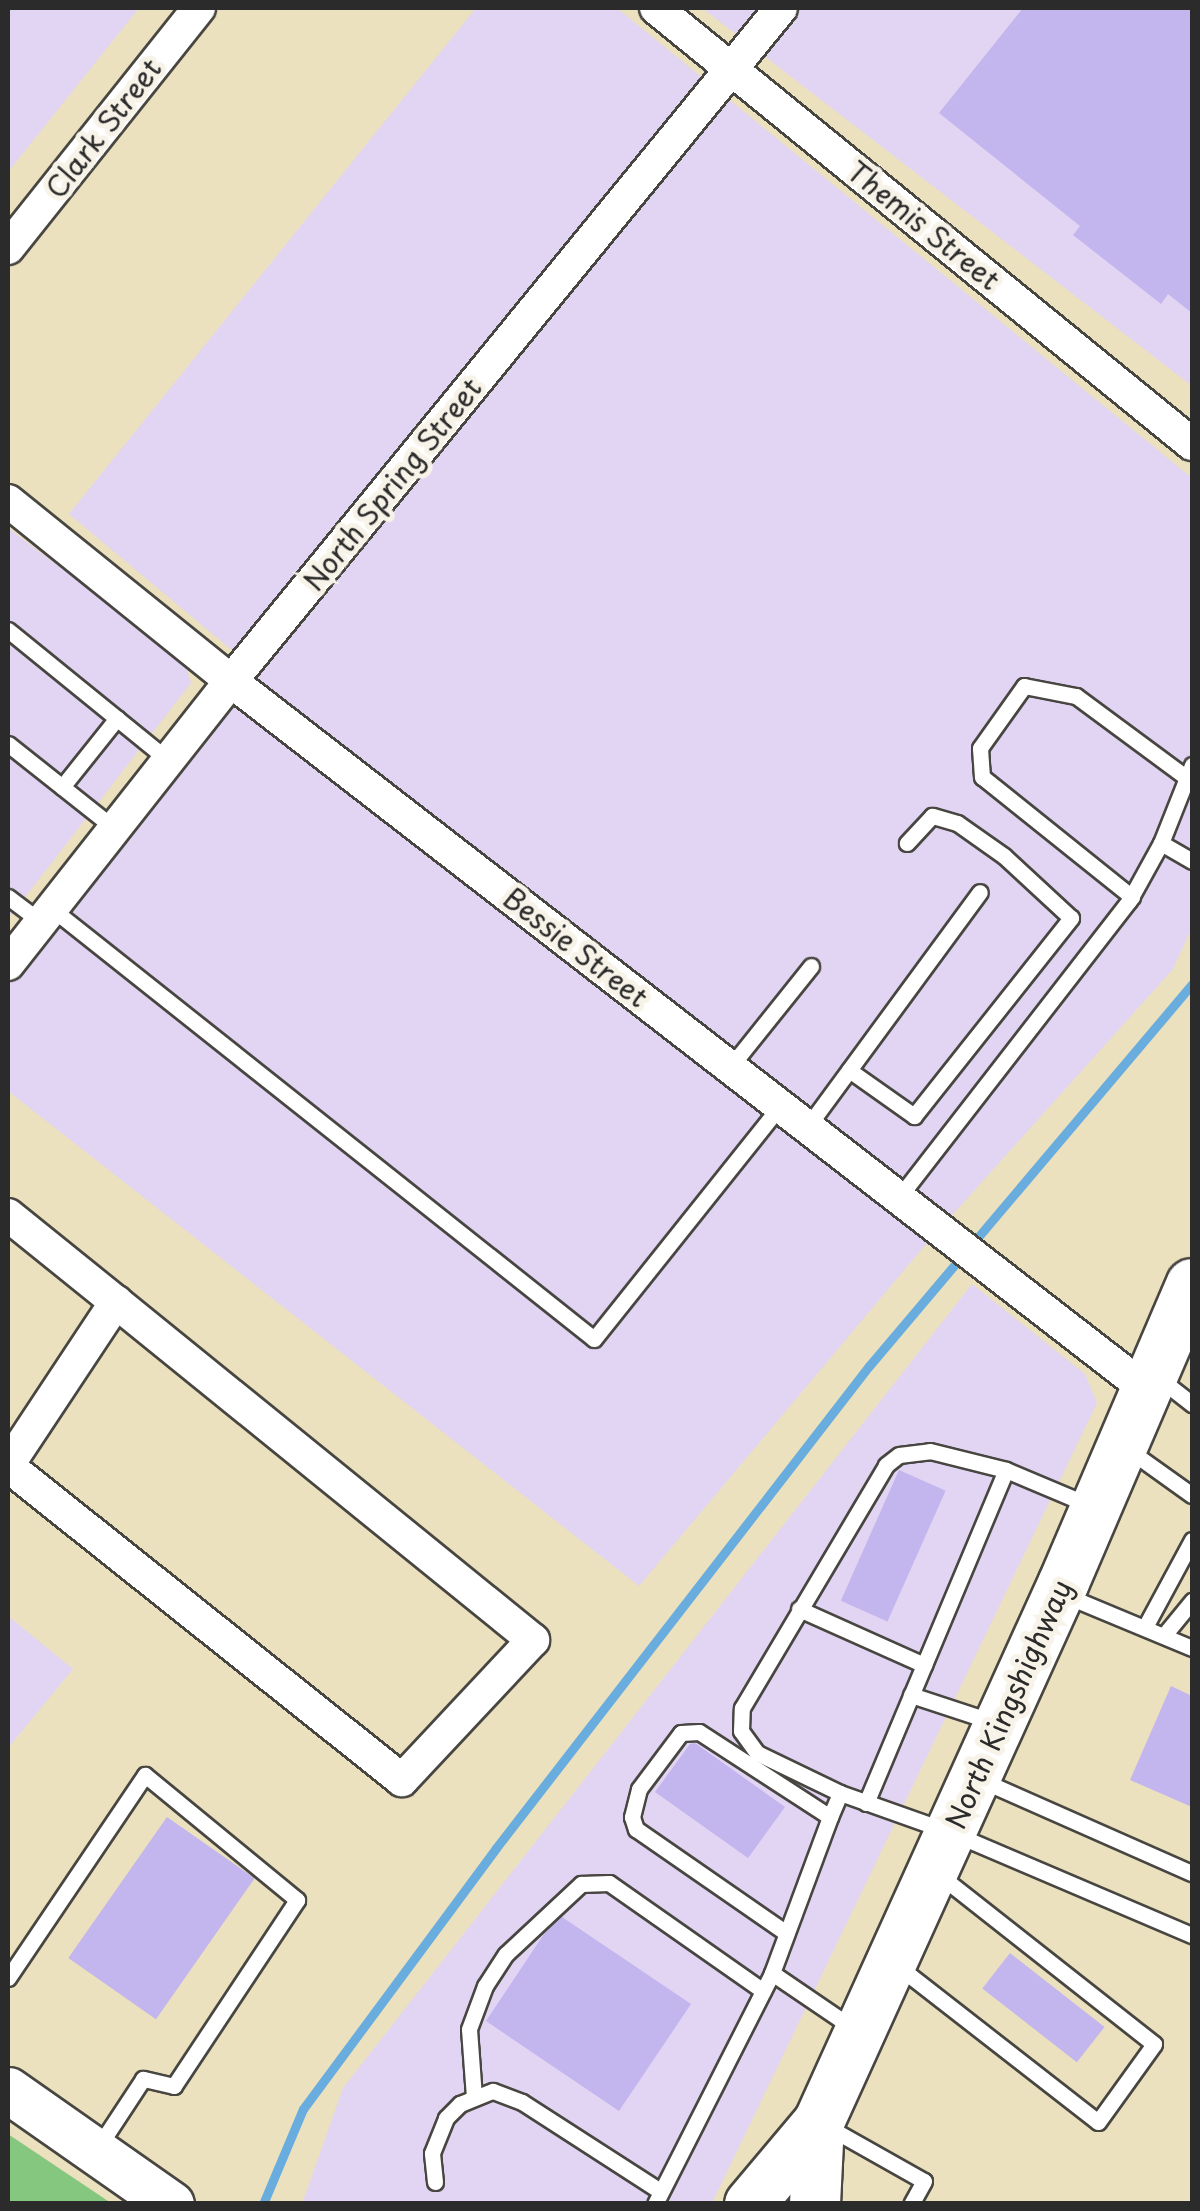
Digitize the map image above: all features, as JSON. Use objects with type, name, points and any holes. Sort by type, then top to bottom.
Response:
[{"type":"main road","name":"North Kingshighway","points":[[750,2204],[818,2122],[1122,1446],[1164,1389],[1192,1284]]},
{"type":"main road","points":[[8,2090],[172,2204]]},
{"type":"main road","name":"North Kingshighway","points":[[814,2204],[818,2122]]},
{"type":"street","name":"Clark Street","points":[[8,248],[199,8]]},
{"type":"street","name":"Themis Street","points":[[656,8],[1192,444]]},
{"type":"street","name":"North Spring Street","points":[[8,964],[230,681],[781,8]]},
{"type":"street","name":"Bessie Street","points":[[8,500],[230,681],[1002,1278],[1164,1389]]},
{"type":"street","points":[[8,1215],[116,1302],[533,1640],[402,1780],[8,1466],[116,1302]]},
{"type":"lane","points":[[8,630],[168,760]]},
{"type":"lane","points":[[908,1202],[1132,897],[1161,844],[1190,772],[1076,696],[1024,686],[980,748],[982,777],[1132,897]]},
{"type":"lane","points":[[62,787],[117,718]]},
{"type":"lane","points":[[8,744],[114,828]]},
{"type":"lane","points":[[849,1070],[914,1116],[1071,918],[1004,856],[958,823],[932,816],[908,843]]},
{"type":"lane","points":[[1161,844],[1192,860]]},
{"type":"lane","points":[[808,1126],[980,892]]},
{"type":"lane","points":[[8,897],[46,915],[594,1340],[781,1104]]},
{"type":"lane","points":[[731,1066],[811,966]]},
{"type":"lane","points":[[1122,1446],[1192,1495]]},
{"type":"lane","points":[[892,1961],[1098,2122],[1154,2044],[941,1851],[866,1802],[757,1753],[741,1730],[742,1708],[872,1484],[899,1455],[930,1451],[1006,1470],[1094,1508]]},
{"type":"lane","points":[[866,1802],[1006,1470]]},
{"type":"lane","points":[[1145,1627],[1192,1540]]},
{"type":"lane","points":[[1058,1593],[1192,1648]]},
{"type":"lane","points":[[1164,1634],[1192,1602]]},
{"type":"lane","points":[[799,1609],[924,1664]]},
{"type":"lane","points":[[911,1695],[998,1724]]},
{"type":"lane","points":[[785,1932],[636,1828],[632,1816],[639,1789],[674,1738],[688,1731],[699,1732],[830,1816]]},
{"type":"lane","points":[[8,1978],[145,1775],[297,1900],[174,2086],[143,2079],[96,2150]]},
{"type":"lane","points":[[974,1777],[1192,1873]]},
{"type":"lane","points":[[435,2182],[432,2152],[437,2132],[460,2104],[493,2091],[522,2102],[658,2197],[764,1991],[840,1793]]},
{"type":"lane","points":[[941,1851],[1192,1935]]},
{"type":"lane","points":[[474,2097],[469,2028],[485,1986],[506,1954],[581,1884],[609,1883],[764,1991]]},
{"type":"lane","points":[[772,1973],[860,2033]]},
{"type":"lane","points":[[818,2122],[924,2180],[911,2204]]},
{"type":"shaded area","points":[[8,8],[139,8],[8,172]]},
{"type":"shaded area","points":[[476,8],[617,8],[1192,478],[1192,927],[1173,969],[921,1250],[639,1586],[8,1091],[8,981],[258,672],[69,514]]},
{"type":"shaded area","points":[[702,8],[1192,8],[1192,386]]},
{"type":"shaded area","points":[[8,528],[184,660],[191,683],[8,919]]},
{"type":"shaded area","points":[[972,1284],[1085,1374],[1097,1403],[712,2203],[302,2204],[343,2088]]},
{"type":"shaded area","points":[[8,1616],[73,1669],[8,1748]]},
{"type":"green space","points":[[8,2134],[111,2203],[8,2203]]},
{"type":"building","points":[[1023,8],[1192,8],[1192,313],[1168,294],[1161,304],[1073,235],[1080,226],[939,113]]},
{"type":"building","points":[[899,1470],[946,1491],[887,1621],[841,1601]]},
{"type":"building","points":[[1171,1686],[1192,1696],[1192,1807],[1130,1780]]},
{"type":"building","points":[[695,1743],[785,1807],[748,1858],[655,1792],[690,1744]]},
{"type":"building","points":[[167,1817],[255,1878],[156,2019],[68,1958]]},
{"type":"building","points":[[562,1917],[691,2004],[619,2111],[486,2021],[544,1934]]},
{"type":"building","points":[[1010,1953],[1105,2027],[1077,2062],[982,1988]]},
{"type":"waterway","points":[[263,2204],[303,2109],[496,1848],[869,1366],[1192,984]]}]
